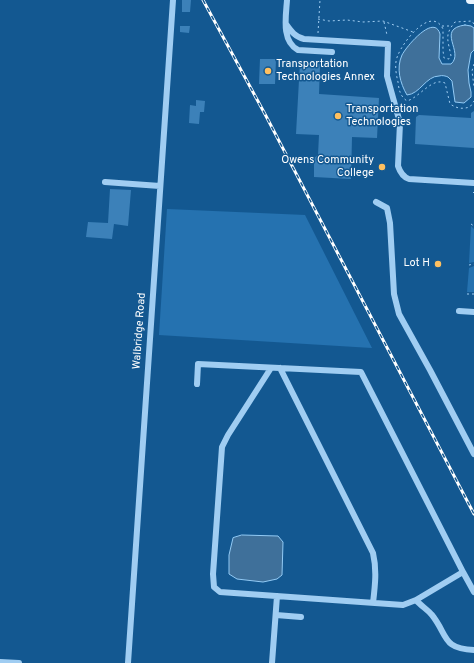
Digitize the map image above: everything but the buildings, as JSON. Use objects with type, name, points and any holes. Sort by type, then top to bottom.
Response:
[{"type":"street","name":"Walbridge Road","points":[[128,663],[173,0]]},
{"type":"street","points":[[286,0],[287,37],[293,48],[298,50],[332,52]]},
{"type":"street","points":[[286,24],[292,33],[298,38],[388,44],[387,76],[400,123],[398,166],[402,174],[409,179],[474,183]]},
{"type":"street","points":[[105,182],[160,186]]},
{"type":"street","points":[[376,202],[387,208],[390,223],[394,294],[398,314],[430,370],[474,454]]},
{"type":"street","points":[[459,311],[474,312]]},
{"type":"street","points":[[196,384],[198,364],[361,372],[474,592]]},
{"type":"street","points":[[271,368],[228,435],[222,447],[213,574],[214,587],[220,592],[403,605],[416,600],[463,572]]},
{"type":"street","points":[[280,368],[373,553],[376,563],[376,582],[373,603]]},
{"type":"street","points":[[272,663],[277,596]]},
{"type":"street","points":[[416,600],[422,607],[431,613],[443,635],[450,644],[458,648],[474,650]]},
{"type":"street","points":[[276,615],[301,617]]},
{"type":"street","points":[[0,662],[19,663]]},
{"type":"path","points":[[317,40],[320,0]]},
{"type":"path","points":[[318,19],[329,21],[383,21],[413,32]]},
{"type":"path","points":[[383,21],[387,35]]},
{"type":"path","points":[[474,24],[472,21],[465,21],[455,22],[452,26],[447,37],[451,56],[449,59],[444,58],[442,26],[438,22],[430,21],[422,24],[413,32],[397,55],[396,68],[399,89],[402,97],[407,101],[412,99],[434,82],[441,81],[446,83],[450,104],[456,108],[462,109],[470,107],[474,101]]},
{"type":"path","points":[[442,26],[452,26]]},
{"type":"path","points":[[474,64],[472,71],[474,86]]},
{"type":"path","points":[[469,265],[474,264]]},
{"type":"path","points":[[467,294],[474,294]]},
{"type":"shaded area","points":[[465,25],[474,28],[474,50],[471,53],[468,70],[471,97],[464,103],[455,102],[452,81],[448,77],[443,76],[430,79],[416,92],[407,95],[402,86],[399,65],[402,55],[409,45],[426,29],[432,27],[437,29],[440,34],[439,58],[442,64],[451,64],[455,53],[451,36],[452,31],[456,27]]},
{"type":"shaded area","points":[[167,209],[305,215],[372,348],[159,335]]},
{"type":"shaded area","points":[[471,226],[474,229],[474,262],[469,263]]},
{"type":"shaded area","points":[[474,266],[474,292],[467,292],[469,268]]},
{"type":"shaded area","points":[[242,535],[278,536],[283,542],[282,575],[277,579],[263,582],[237,579],[229,574],[229,555],[233,538]]},
{"type":"railway","points":[[203,0],[266,116],[474,514]]},
{"type":"place","name":"Transportation Technologies Annex","points":[[268,71]]},
{"type":"place","name":"Transportation Technologies","points":[[338,116]]},
{"type":"place","name":"Owens Community College","points":[[382,167]]},
{"type":"place","name":"Lot H","points":[[438,264]]}]
